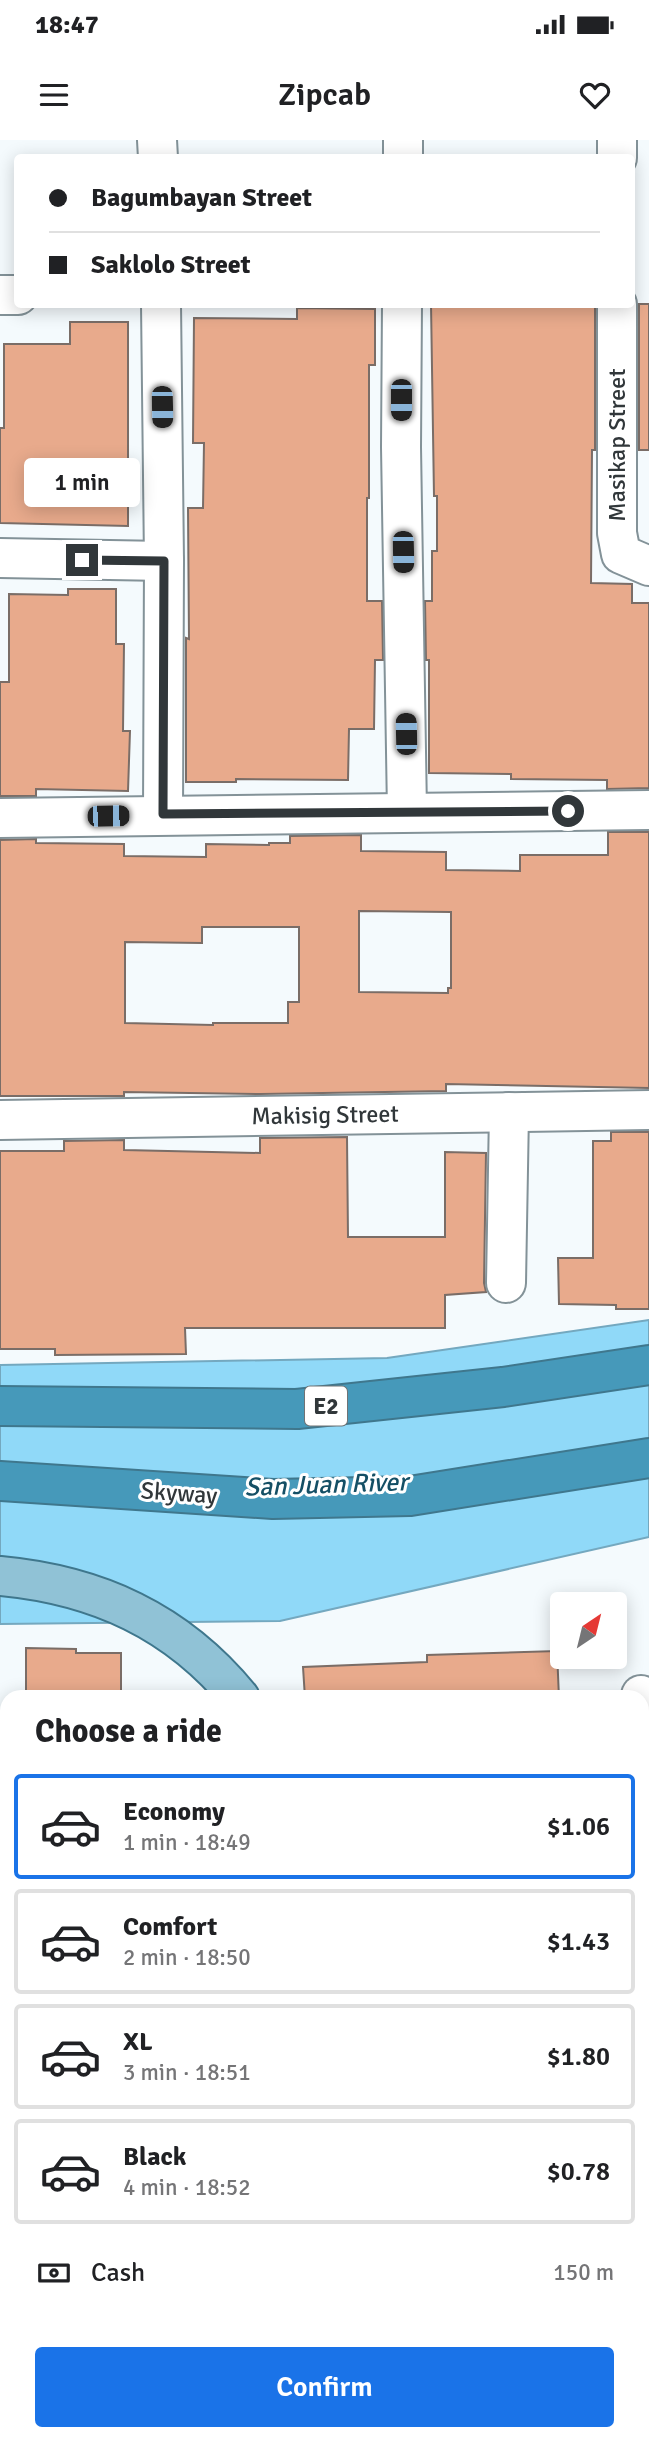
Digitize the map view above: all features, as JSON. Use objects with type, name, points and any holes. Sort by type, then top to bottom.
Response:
[{"type":"highway","name":"E2","points":[[0,1406],[297,1409],[503,1387],[649,1365]]},
{"type":"highway","name":"Skyway","points":[[0,1481],[273,1499],[375,1498],[410,1496],[649,1458]]},
{"type":"main road","points":[[0,1576],[68,1587],[116,1603],[171,1633],[198,1654],[232,1690]]},
{"type":"street","points":[[161,308],[163,814]]},
{"type":"street","points":[[402,308],[401,447],[407,812]]},
{"type":"street","name":"Masikap Street","points":[[617,308],[617,533],[621,554],[649,566]]},
{"type":"street","points":[[0,558],[164,561]]},
{"type":"street","points":[[0,818],[649,810]]},
{"type":"street","name":"Makisig Street","points":[[0,1120],[649,1110]]},
{"type":"street","points":[[506,1283],[509,1112]]},
{"type":"water","name":"San Juan River","points":[[649,1320],[649,1537],[280,1621],[0,1624],[0,1365],[387,1358]]},
{"type":"building","points":[[639,304],[649,304],[649,450],[639,450]]},
{"type":"building","points":[[297,308],[375,309],[375,365],[369,365],[367,601],[382,601],[383,660],[375,660],[374,729],[349,729],[348,780],[236,779],[236,782],[186,782],[188,508],[203,508],[204,443],[193,443],[194,318],[297,319]]},
{"type":"building","points":[[431,308],[595,308],[591,583],[632,584],[632,603],[649,603],[649,788],[607,789],[607,780],[511,779],[511,774],[429,773],[429,660],[426,660],[425,601],[432,601],[432,551],[437,551],[437,496],[434,496]]},
{"type":"building","points":[[70,322],[128,322],[128,526],[0,523],[0,428],[4,428],[4,344],[70,344]]},
{"type":"building","points":[[68,589],[116,589],[116,644],[124,644],[123,731],[130,731],[128,791],[36,789],[36,796],[0,796],[0,682],[9,682],[9,594],[68,595]]},
{"type":"building","points":[[608,832],[649,832],[649,1088],[446,1084],[446,1091],[261,1094],[124,1092],[124,1096],[0,1096],[0,840],[36,839],[36,843],[124,844],[124,856],[206,857],[206,844],[269,845],[290,843],[290,836],[361,835],[361,851],[446,852],[446,870],[520,871],[520,855],[608,855]],"holes":[[[359,911],[451,912],[451,988],[448,988],[448,993],[359,992]],[[202,927],[299,927],[299,1002],[288,1002],[288,1023],[125,1023],[125,942],[202,943]]]},
{"type":"building","points":[[611,1132],[649,1132],[649,1309],[616,1309],[616,1305],[559,1304],[558,1258],[593,1258],[593,1141],[611,1141]]},
{"type":"building","points":[[347,1137],[348,1237],[445,1237],[445,1152],[486,1153],[486,1292],[445,1295],[445,1328],[185,1328],[186,1354],[55,1355],[55,1349],[0,1349],[0,1151],[64,1151],[64,1141],[124,1140],[124,1150],[260,1153],[260,1138]]},
{"type":"building","points":[[26,1648],[76,1649],[76,1653],[121,1653],[121,1690],[26,1690]]},
{"type":"building","points":[[550,1651],[550,1670],[558,1670],[559,1690],[304,1690],[303,1667],[427,1662],[427,1655]]},
{"type":"route","points":[[82,560],[164,561],[163,814],[568,811]]}]
